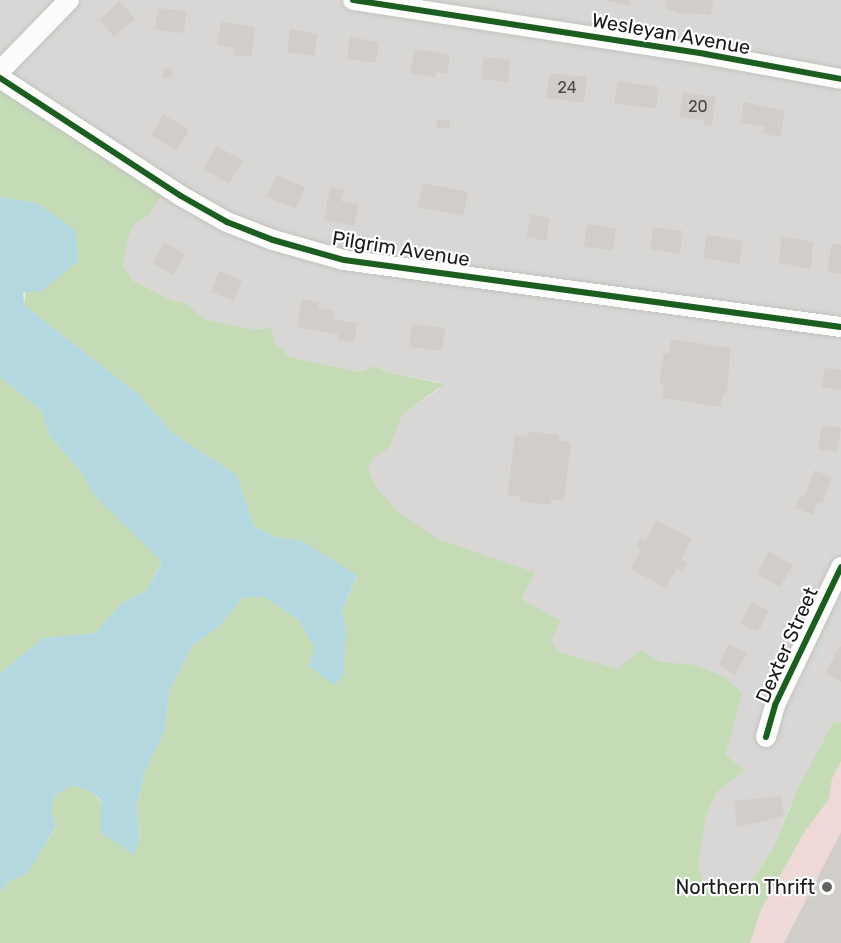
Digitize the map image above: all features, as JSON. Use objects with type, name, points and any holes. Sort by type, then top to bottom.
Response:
[{"type":"street","points":[[0,71],[69,0]]},
{"type":"street","name":"Wesleyan Avenue","points":[[353,0],[705,54],[841,79]]},
{"type":"street","name":"Pilgrim Avenue","points":[[0,78],[181,196],[227,222],[273,240],[344,260],[841,327]]},
{"type":"street","name":"Dexter Street","points":[[766,737],[775,705],[841,567]]},
{"type":"shaded area","points":[[0,0],[841,0],[841,722],[833,723],[789,808],[773,848],[742,895],[705,887],[698,864],[706,816],[716,793],[745,770],[726,755],[742,693],[650,699],[586,660],[559,652],[551,641],[287,478],[402,415],[439,389],[439,382],[387,372],[376,366],[359,372],[290,357],[274,343],[271,327],[254,330],[204,319],[185,302],[173,301],[132,280],[123,265],[128,239],[134,224],[148,216],[0,78]]},
{"type":"shaded area","points":[[743,341],[790,348],[779,415],[733,408]]},
{"type":"shaded area","points":[[586,361],[578,421],[509,413],[500,490],[409,442],[504,382],[546,368]]},
{"type":"shaded area","points":[[644,423],[718,435],[716,450],[641,439]]},
{"type":"shaded area","points":[[562,522],[599,542],[591,558],[646,587],[613,649],[521,599]]},
{"type":"shaded area","points":[[841,761],[841,943],[750,943],[761,910],[805,831],[829,799],[832,779]]},
{"type":"green space","points":[[0,78],[167,186],[148,216],[134,224],[128,239],[123,265],[132,280],[173,301],[185,302],[204,319],[254,330],[271,327],[275,343],[290,357],[359,372],[375,366],[387,372],[444,384],[402,415],[389,448],[373,458],[368,470],[377,488],[399,513],[438,539],[539,574],[562,618],[551,641],[559,652],[617,669],[641,650],[660,662],[696,665],[726,678],[742,693],[726,755],[745,770],[716,793],[706,816],[698,864],[705,887],[742,895],[773,848],[798,788],[833,723],[841,722],[841,761],[832,779],[829,799],[805,831],[761,910],[750,943],[0,943],[0,891],[11,880],[27,873],[56,827],[51,809],[55,795],[73,785],[92,792],[139,841],[137,803],[146,770],[165,730],[169,692],[192,646],[221,625],[243,597],[265,597],[299,620],[315,648],[346,629],[342,611],[357,576],[302,541],[276,537],[254,526],[237,475],[174,434],[138,394],[24,305],[37,203],[0,197]]},
{"type":"green space","points":[[0,377],[41,410],[49,435],[79,469],[95,496],[162,561],[147,590],[122,603],[95,633],[43,638],[0,673]]},
{"type":"water","points":[[0,197],[37,203],[76,230],[78,261],[42,291],[23,292],[24,305],[138,394],[174,434],[237,475],[254,526],[276,537],[302,541],[357,575],[342,611],[346,629],[344,675],[334,685],[309,666],[315,648],[299,620],[265,597],[243,597],[221,625],[192,646],[169,692],[165,730],[146,770],[137,803],[139,841],[134,855],[100,832],[102,801],[92,792],[73,785],[55,795],[51,809],[56,826],[27,874],[11,880],[0,891],[0,673],[43,638],[95,633],[122,603],[147,590],[162,562],[95,496],[79,469],[49,435],[41,410],[0,377]]},
{"type":"building","points":[[605,0],[631,0],[630,6]]},
{"type":"building","points":[[667,0],[713,0],[711,15],[677,13],[666,9]]},
{"type":"building","points":[[120,1],[135,19],[114,37],[99,20]]},
{"type":"building","points":[[158,8],[186,11],[184,33],[155,30]]},
{"type":"building","points":[[221,22],[255,27],[251,57],[233,55],[234,48],[217,45]]},
{"type":"building","points":[[290,29],[318,34],[314,56],[287,52]]},
{"type":"building","points":[[350,37],[379,42],[376,63],[347,59]]},
{"type":"building","points":[[415,49],[450,55],[447,74],[436,72],[435,78],[410,73]]},
{"type":"building","points":[[484,57],[510,60],[508,82],[481,79]]},
{"type":"building","points":[[164,68],[173,69],[171,79],[162,78]]},
{"type":"building","points":[[550,73],[587,77],[584,103],[546,98]]},
{"type":"building","points":[[618,81],[659,87],[656,109],[614,103]]},
{"type":"building","points":[[683,92],[716,97],[712,126],[704,125],[704,120],[679,117]]},
{"type":"building","points":[[744,102],[785,111],[780,137],[764,134],[765,127],[740,123]]},
{"type":"building","points":[[163,114],[189,130],[177,151],[151,135]]},
{"type":"building","points":[[437,119],[450,120],[449,128],[436,128]]},
{"type":"building","points":[[217,146],[243,161],[229,184],[203,169]]},
{"type":"building","points":[[276,175],[305,187],[296,209],[267,197]]},
{"type":"building","points":[[423,183],[468,192],[463,216],[417,207]]},
{"type":"building","points":[[330,187],[344,190],[341,201],[359,204],[354,226],[324,220]]},
{"type":"building","points":[[531,214],[550,218],[546,241],[526,237]]},
{"type":"building","points":[[587,224],[616,228],[613,250],[584,247]]},
{"type":"building","points":[[653,227],[683,231],[680,254],[650,249]]},
{"type":"building","points":[[707,235],[743,241],[739,264],[703,258]]},
{"type":"building","points":[[781,236],[813,242],[811,269],[779,263]]},
{"type":"building","points":[[164,242],[185,254],[173,275],[153,263]]},
{"type":"building","points":[[832,244],[841,245],[841,274],[827,272]]},
{"type":"building","points":[[219,271],[242,280],[234,301],[211,292]]},
{"type":"building","points":[[302,299],[320,302],[318,308],[334,311],[333,319],[357,323],[354,343],[337,340],[338,334],[297,327]]},
{"type":"building","points":[[412,324],[445,328],[442,351],[409,347]]},
{"type":"building","points":[[671,339],[730,348],[727,395],[723,394],[721,407],[662,398],[664,385],[659,384],[664,353],[669,354]]},
{"type":"building","points":[[825,368],[841,370],[841,390],[822,387]]},
{"type":"building","points":[[822,425],[841,428],[837,452],[818,449]]},
{"type":"building","points":[[528,431],[559,435],[559,441],[571,442],[564,501],[551,500],[551,505],[519,501],[520,496],[507,495],[515,435],[527,437]]},
{"type":"building","points":[[814,470],[832,477],[822,504],[818,502],[813,515],[795,508],[800,496],[804,497]]},
{"type":"building","points":[[656,520],[692,539],[681,560],[687,563],[682,571],[677,568],[666,588],[630,569],[641,549],[636,547],[641,538],[645,541]]},
{"type":"building","points":[[769,551],[793,565],[780,587],[757,574]]},
{"type":"building","points":[[752,602],[769,611],[758,632],[740,623]]},
{"type":"building","points":[[729,644],[747,653],[735,675],[718,665]]},
{"type":"building","points":[[841,647],[841,682],[825,673]]},
{"type":"building","points":[[781,796],[784,816],[737,827],[734,801]]},
{"type":"building","name":"Northern Thrift","points":[[841,832],[841,943],[784,943]]},
{"type":"cycle path","points":[[353,0],[705,54],[841,79]]},
{"type":"cycle path","points":[[0,78],[181,196],[227,222],[273,240],[344,260],[841,327]]},
{"type":"cycle path","points":[[766,737],[775,705],[841,567]]},
{"type":"place","name":"Northern Thrift","points":[[827,887]]}]
